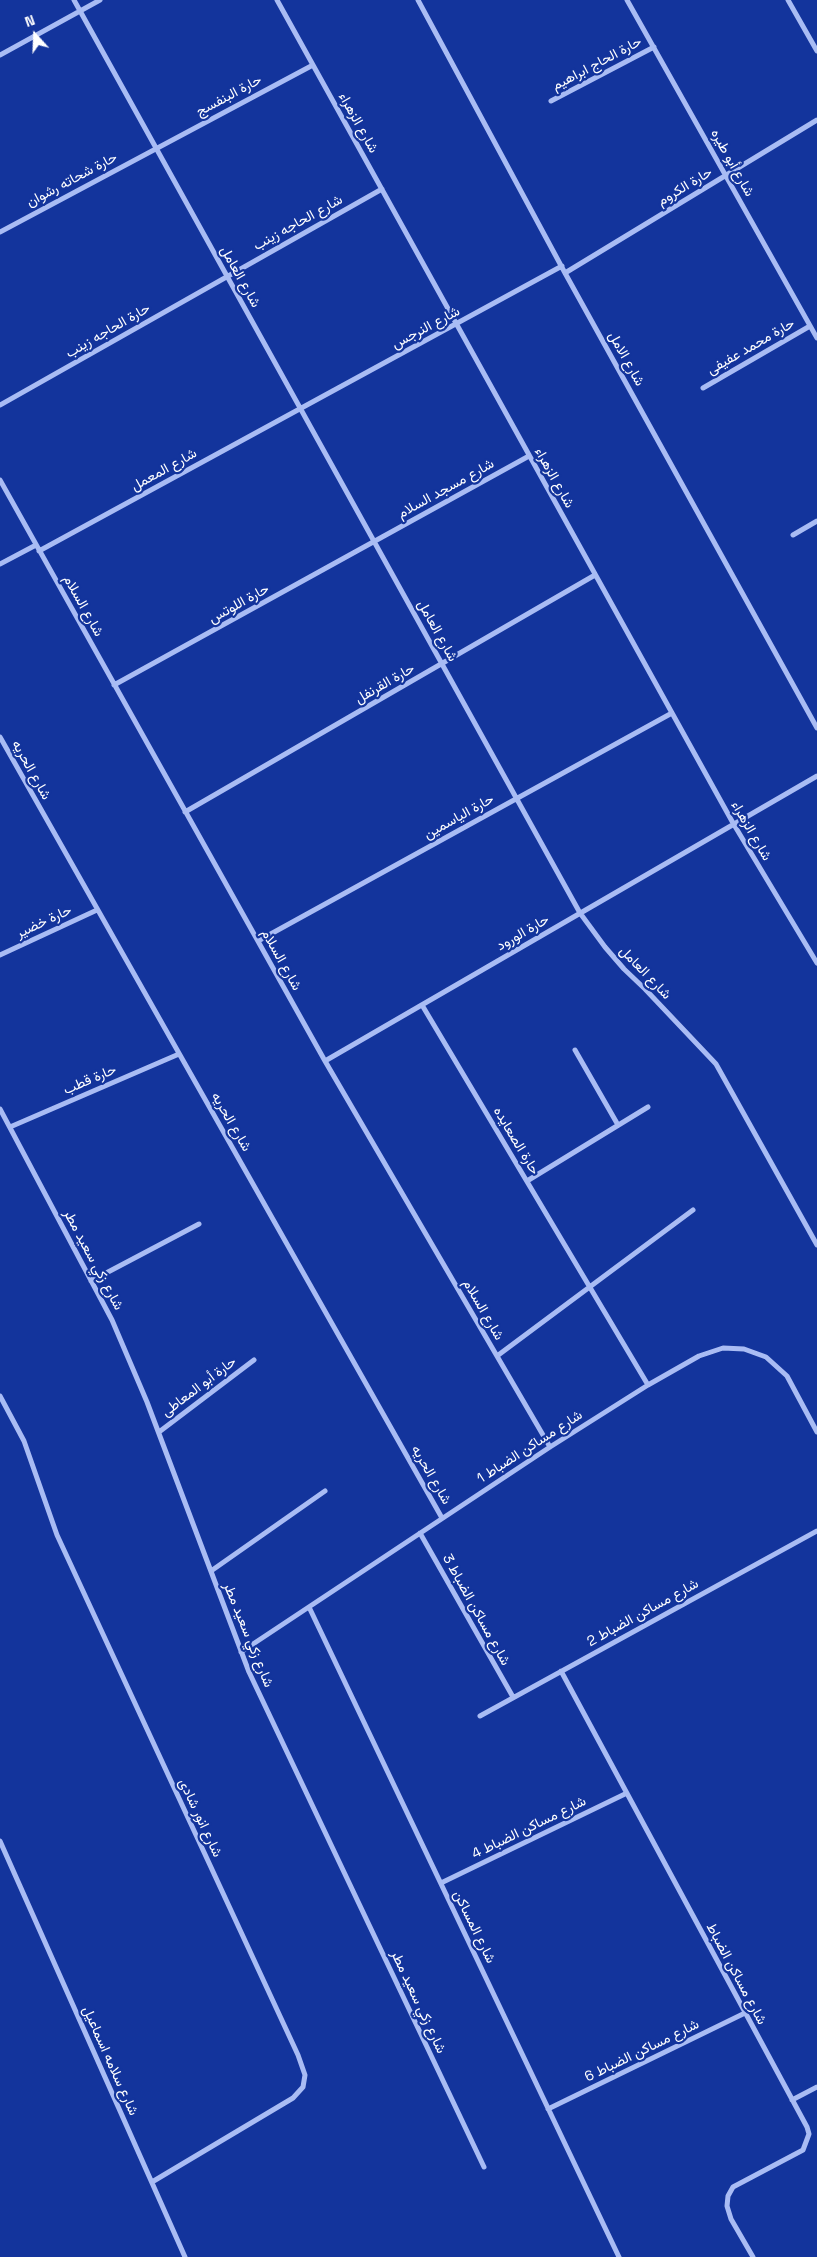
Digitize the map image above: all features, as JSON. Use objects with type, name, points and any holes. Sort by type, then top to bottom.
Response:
[{"type":"street","name":"شارع العامل","points":[[74,0],[580,913],[605,948],[716,1064],[817,1246]]},
{"type":"street","points":[[0,55],[100,0]]},
{"type":"street","name":"شارع الزهراء","points":[[277,0],[733,823],[817,963]]},
{"type":"street","name":"شارع الامل","points":[[418,0],[562,266],[817,728]]},
{"type":"street","name":"شارع أبو طيره","points":[[627,0],[817,338]]},
{"type":"street","points":[[788,0],[817,51]]},
{"type":"street","name":"حارة الحاج ابراهيم","points":[[551,101],[654,47]]},
{"type":"street","name":"حارة البنفسج","points":[[156,148],[313,65]]},
{"type":"street","name":"حارة الكروم","points":[[566,273],[817,120]]},
{"type":"street","name":"حارة شحاته رشوان","points":[[0,232],[156,148]]},
{"type":"street","name":"شارع الحاجه زينب","points":[[226,276],[382,189]]},
{"type":"street","name":"شارع النرجس","points":[[300,408],[562,266]]},
{"type":"street","name":"حارة الحاجه زينب","points":[[0,404],[226,276]]},
{"type":"street","name":"حارة محمد عفيفى","points":[[703,388],[810,326]]},
{"type":"street","name":"شارع المعمل","points":[[39,551],[300,408]]},
{"type":"street","name":"شارع مسجد السلام","points":[[374,542],[529,456]]},
{"type":"street","name":"شارع السلام","points":[[0,480],[325,1061],[550,1447]]},
{"type":"street","points":[[793,535],[817,521]]},
{"type":"street","name":"حارة اللوتس","points":[[114,685],[374,542]]},
{"type":"street","points":[[0,564],[36,545]]},
{"type":"street","name":"حارة القرنفل","points":[[185,812],[595,576]]},
{"type":"street","name":"حارة الياسمين","points":[[258,941],[672,714]]},
{"type":"street","name":"شارع الحريه","points":[[0,737],[442,1518]]},
{"type":"street","name":"حارة الورود","points":[[325,1061],[817,776]]},
{"type":"street","name":"حارة خضير","points":[[0,955],[97,910]]},
{"type":"street","name":"حارة الصعايده","points":[[422,1005],[648,1385]]},
{"type":"street","points":[[574,1050],[618,1125]]},
{"type":"street","name":"حارة قطب","points":[[10,1127],[179,1054]]},
{"type":"street","points":[[526,1181],[648,1108]]},
{"type":"street","name":"شارع زكي سعيد مطر","points":[[0,1109],[112,1320],[159,1432],[241,1652],[484,2167]]},
{"type":"street","points":[[497,1356],[591,1288],[693,1210]]},
{"type":"street","points":[[91,1281],[199,1224]]},
{"type":"street","name":"شارع مساكن الضباط 1","points":[[241,1652],[550,1447],[648,1385],[700,1356],[723,1348],[744,1349],[766,1357],[788,1376],[817,1432]]},
{"type":"street","name":"حارة أبو المعاطى","points":[[159,1432],[254,1360]]},
{"type":"street","name":"شارع انور شادى","points":[[0,1396],[24,1441],[57,1535],[290,2037],[305,2075],[303,2087],[292,2098],[152,2182]]},
{"type":"street","points":[[211,1571],[325,1491]]},
{"type":"street","name":"شارع مساكن الضباط 2","points":[[480,1716],[817,1531]]},
{"type":"street","name":"شارع مساكن الضباط 3","points":[[420,1533],[513,1697]]},
{"type":"street","name":"شارع المساكن","points":[[309,1607],[619,2257]]},
{"type":"street","name":"شارع مساكن الضباط","points":[[561,1671],[809,2134],[803,2150],[733,2187],[728,2196],[727,2206],[731,2220],[753,2257]]},
{"type":"street","name":"شارع مساكن الضباط 4","points":[[441,1883],[627,1793]]},
{"type":"street","name":"شارع سلامه اسماعيل","points":[[0,1841],[185,2257]]},
{"type":"street","name":"شارع مساكن الضباط 6","points":[[548,2109],[745,2014]]},
{"type":"street","points":[[792,2100],[817,2087]]}]
